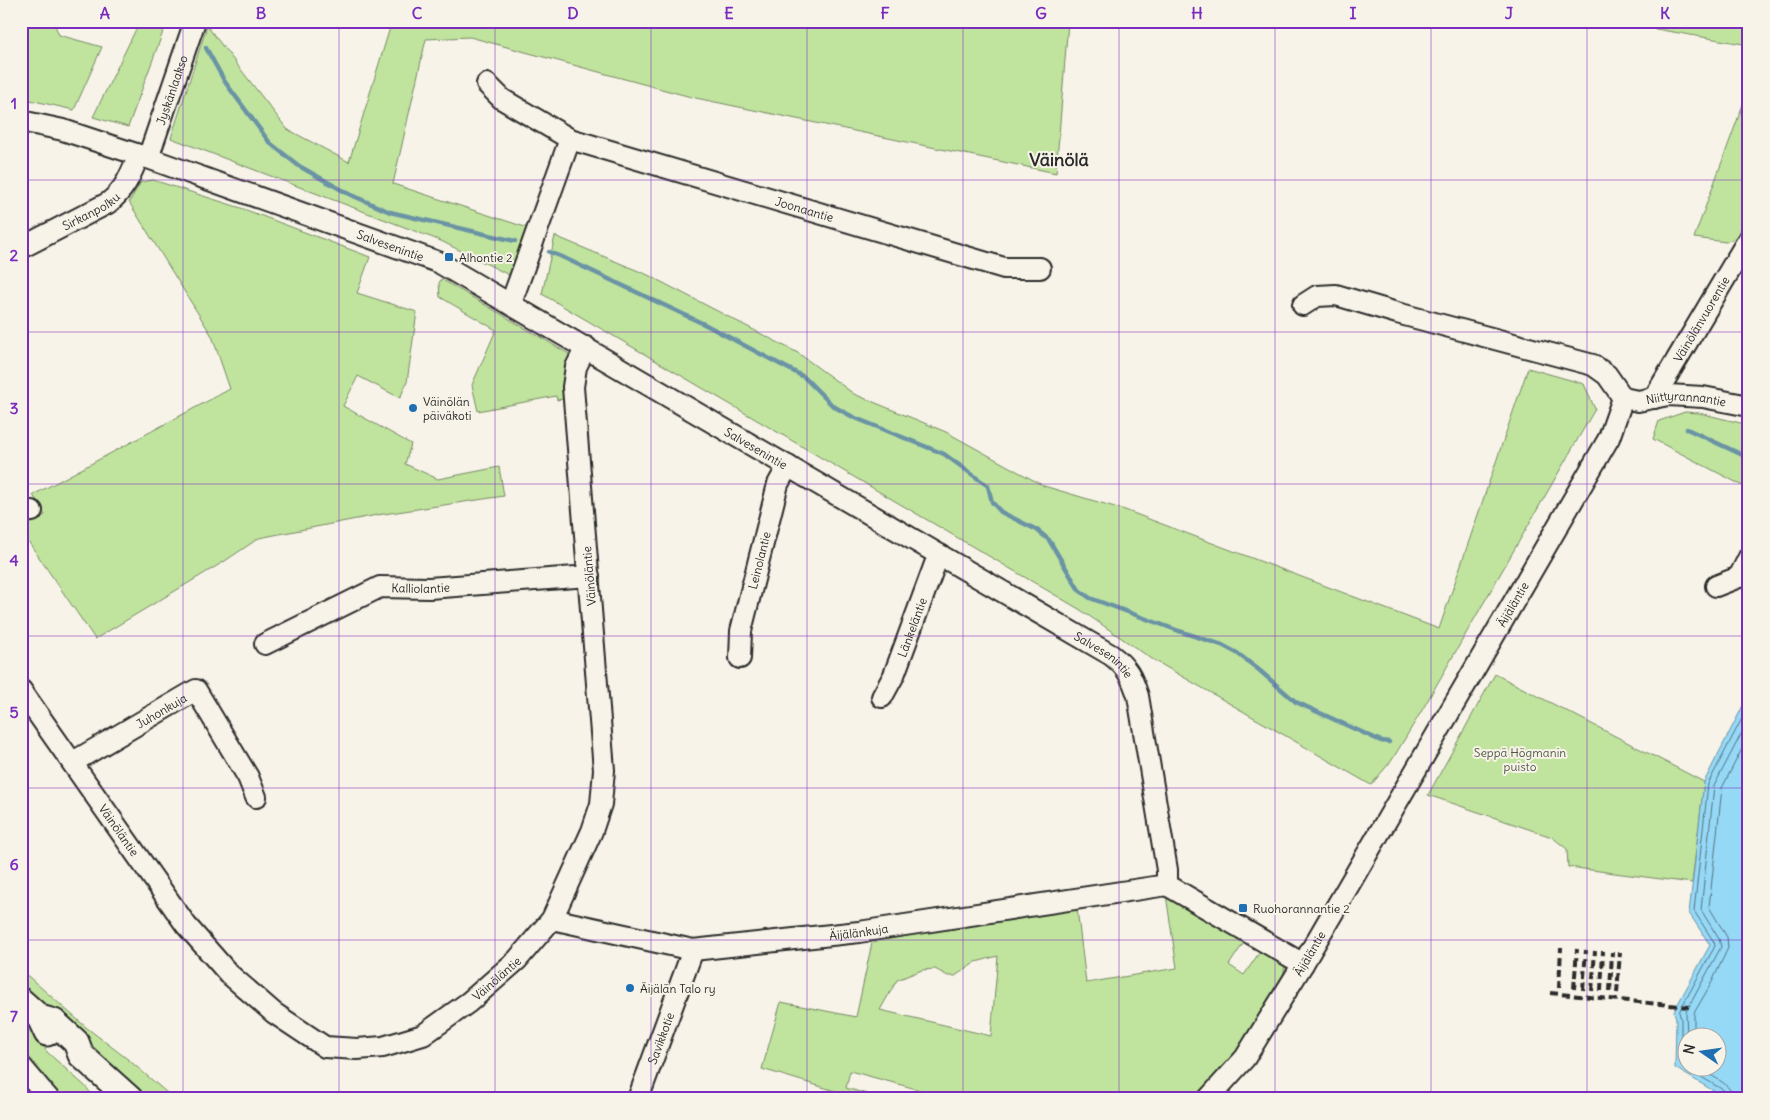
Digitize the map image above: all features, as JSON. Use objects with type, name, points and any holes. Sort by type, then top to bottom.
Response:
[{"type":"main road","points":[[21,1001],[40,1018],[45,1031],[67,1052],[81,1055],[130,1099]]},
{"type":"street","name":"Jyskänlaakso","points":[[144,157],[195,21]]},
{"type":"street","name":"Joonaantie","points":[[487,84],[502,98],[570,139],[1004,268],[1040,268]]},
{"type":"street","name":"Salvesenintie","points":[[21,121],[63,130],[144,157],[438,262],[1111,655],[1123,665],[1133,681],[1138,696],[1167,870],[1167,885]]},
{"type":"street","points":[[511,304],[570,139]]},
{"type":"street","name":"Sirkanpolku","points":[[22,248],[118,196],[144,157]]},
{"type":"street","name":"Väinölänvuorentie","points":[[1654,398],[1749,238]]},
{"type":"street","points":[[1303,306],[1317,296],[1336,295],[1593,365],[1607,375],[1623,398]]},
{"type":"street","name":"Väinöläntie","points":[[21,690],[186,925],[229,974],[274,1013],[325,1047],[357,1049],[383,1046],[423,1035],[469,1002],[517,960],[552,918],[592,830],[601,804],[604,770],[573,387],[576,367],[586,347]]},
{"type":"street","name":"Niittyrannantie","points":[[1623,398],[1638,401],[1668,395],[1703,396],[1749,406]]},
{"type":"street","name":"Äijäläntie","points":[[1208,1099],[1245,1058],[1303,964],[1609,438],[1623,398]]},
{"type":"street","name":"Leinolantie","points":[[740,658],[741,631],[745,613],[778,484],[788,466]]},
{"type":"street","name":"Länkeläntie","points":[[882,697],[894,675],[940,555]]},
{"type":"street","points":[[1716,586],[1738,577],[1749,557]]},
{"type":"street","name":"Kalliolantie","points":[[265,644],[380,587],[429,588],[589,576]]},
{"type":"street","name":"Juhonkuja","points":[[73,762],[196,690],[248,777],[256,797]]},
{"type":"street","points":[[1167,885],[1303,964]]},
{"type":"street","name":"Äijälänkuja","points":[[552,918],[693,950],[859,932],[1167,885]]},
{"type":"street","name":"Savikkotie","points":[[638,1099],[693,950]]},
{"type":"street","points":[[21,1066],[49,1099]]},
{"type":"green space","points":[[21,21],[53,21],[59,35],[102,47],[74,110],[21,98]]},
{"type":"green space","points":[[140,21],[167,21],[128,127],[93,117]]},
{"type":"green space","points":[[392,21],[1092,21],[1068,22],[1056,173],[691,97],[470,37],[426,39],[393,184],[528,228],[509,275],[441,241],[171,138],[207,26],[287,129],[349,162]]},
{"type":"green space","points":[[1609,21],[1749,21],[1749,45]]},
{"type":"green space","points":[[1749,88],[1749,232],[1726,242],[1694,238]]},
{"type":"green space","points":[[153,180],[241,208],[370,257],[357,293],[417,312],[407,382],[400,398],[358,376],[343,406],[411,444],[405,464],[438,479],[499,467],[504,496],[377,515],[259,538],[225,561],[95,639],[21,531],[21,528],[45,515],[33,495],[230,389],[212,336],[129,202],[141,182]]},
{"type":"green space","points":[[555,236],[648,275],[798,353],[854,394],[946,432],[1044,486],[1125,510],[1439,629],[1528,368],[1584,384],[1595,409],[1421,712],[1392,760],[1371,785],[1152,659],[1079,609],[542,294]]},
{"type":"green space","points":[[441,279],[569,354],[569,398],[557,400],[556,396],[478,411],[472,385],[496,330],[440,297],[439,283]]},
{"type":"green space","points":[[1685,412],[1699,413],[1749,425],[1749,489],[1653,439],[1659,421]]},
{"type":"green space","name":"Seppä Högmanin puisto","points":[[1495,674],[1704,782],[1692,883],[1568,867],[1567,849],[1552,837],[1428,795]]},
{"type":"green space","points":[[1166,895],[1245,941],[1229,965],[1244,975],[1261,950],[1285,966],[1281,986],[1254,1032],[1216,1079],[1194,1099],[953,1099],[850,1071],[846,1088],[884,1099],[862,1099],[762,1069],[781,1002],[856,1017],[873,938],[1077,908],[1086,983],[1177,968]],"holes":[[[998,956],[991,1036],[880,1010],[897,980],[922,970],[935,969],[948,976],[955,976],[976,962]]]},
{"type":"green space","points":[[21,970],[87,1028],[130,1061],[174,1099],[148,1099],[21,983]]},
{"type":"green space","points":[[21,1018],[46,1042],[45,1049],[47,1052],[86,1087],[95,1099],[59,1099],[21,1053]]},
{"type":"water","points":[[1749,694],[1749,1099],[1722,1099],[1722,1096],[1692,1078],[1728,1078],[1728,1028],[1678,1028],[1678,1070],[1675,1068],[1676,1019],[1674,1011],[1710,945],[1689,913],[1704,782]]},
{"type":"waterway","points":[[206,48],[225,82],[270,143],[299,166],[349,194],[390,212],[515,241]]},
{"type":"waterway","points":[[549,252],[706,325],[804,377],[833,406],[853,417],[944,454],[988,486],[992,502],[1001,512],[1037,530],[1049,540],[1079,590],[1090,598],[1222,645],[1237,653],[1296,702],[1381,741],[1389,742]]},
{"type":"waterway","points":[[1687,429],[1749,458]]},
{"type":"railway","points":[[1559,988],[1561,948]]},
{"type":"railway","points":[[1574,989],[1577,949]]},
{"type":"railway","points":[[1583,990],[1586,950]]},
{"type":"railway","points":[[1592,991],[1595,951]]},
{"type":"railway","points":[[1601,991],[1603,951]]},
{"type":"railway","points":[[1610,992],[1612,952]]},
{"type":"railway","points":[[1617,993],[1620,952]]},
{"type":"railway","points":[[1550,993],[1689,1007]]},
{"type":"place","name":"Alhontie 2","points":[[449,257]]},
{"type":"place","name":"Väinölän päiväkoti","points":[[413,408]]},
{"type":"place","name":"Ruohorannantie 2","points":[[1243,908]]},
{"type":"place","name":"Äijälän Talo ry","points":[[630,988]]},
{"type":"district","name":"Väinölä","points":[[1059,159]]}]
